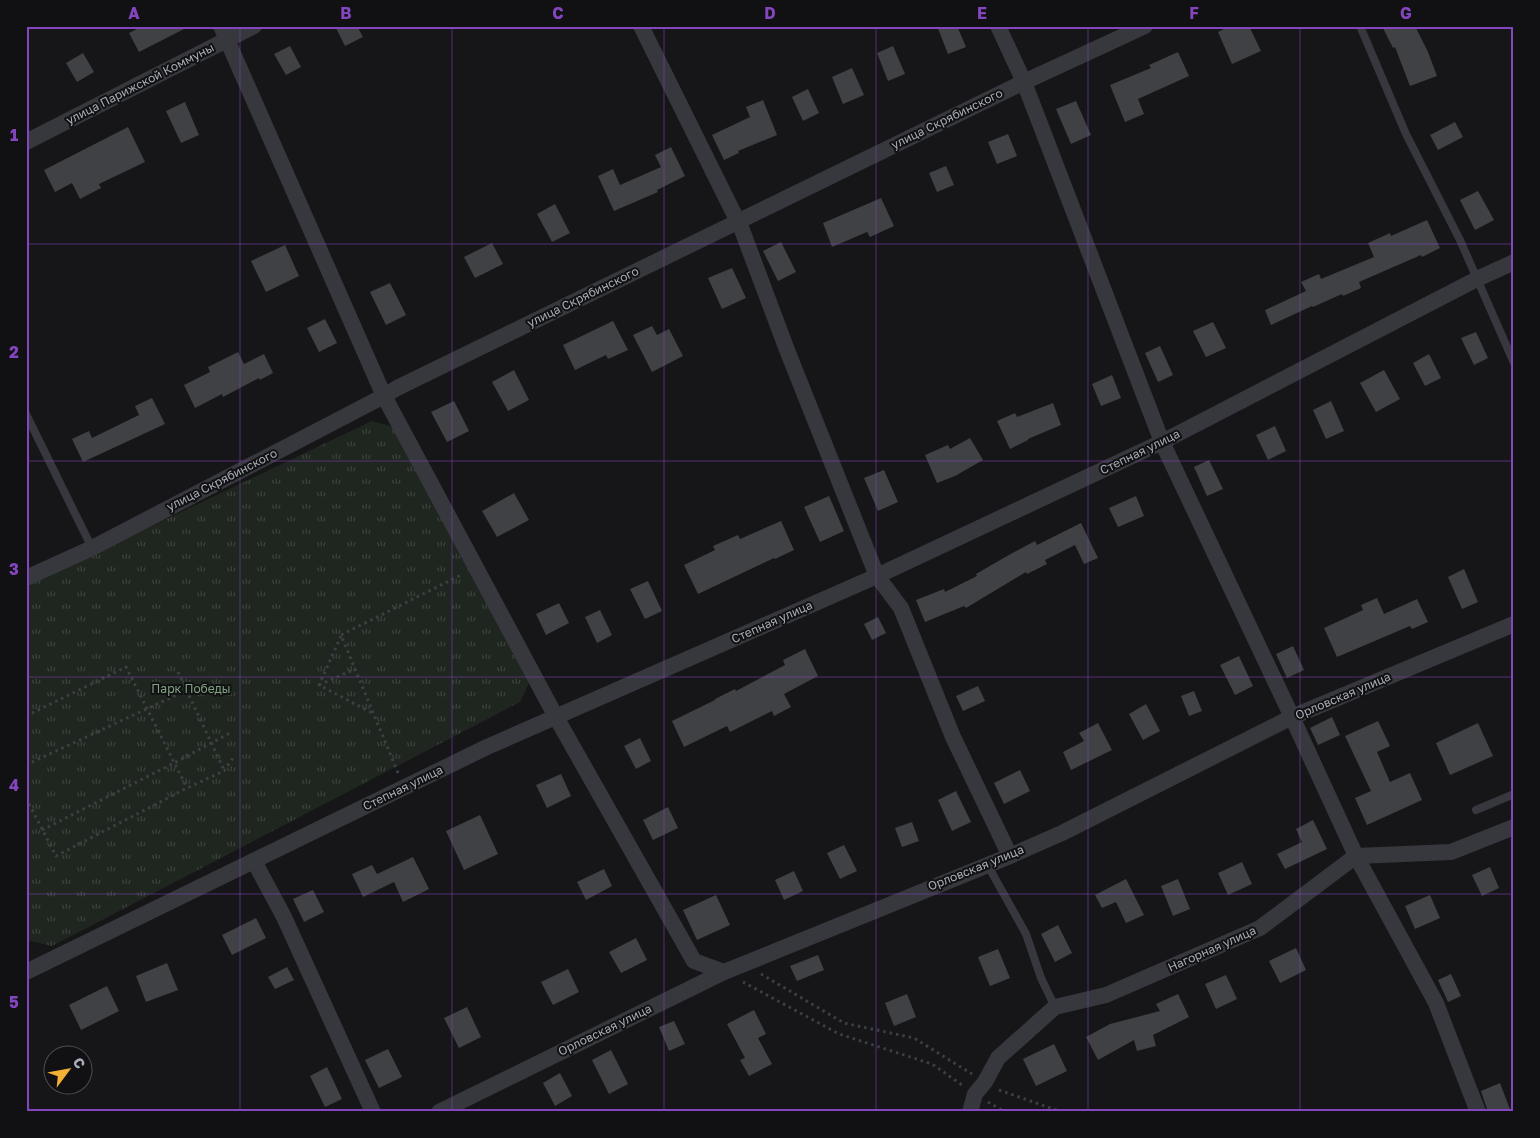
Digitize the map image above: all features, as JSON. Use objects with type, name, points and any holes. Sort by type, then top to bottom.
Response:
[{"type":"street","name":"улица Парижской Коммуны","points":[[26,142],[225,33],[254,26]]},
{"type":"street","points":[[641,26],[742,230],[787,350],[877,576],[901,608],[953,737],[1010,856]]},
{"type":"street","points":[[998,26],[1024,82],[1162,442],[1356,856],[1436,1003],[1478,1112]]},
{"type":"street","name":"улица Скрябинского","points":[[26,578],[92,548],[396,388],[1024,82],[1145,26]]},
{"type":"street","points":[[225,33],[384,396],[556,717],[694,960],[724,972]]},
{"type":"street","name":"Степная улица","points":[[26,972],[487,747],[877,576],[1162,442],[1477,279],[1514,262]]},
{"type":"street","name":"Орловская улица","points":[[439,1112],[724,972],[1010,856],[1062,833],[1292,717],[1514,624]]},
{"type":"street","points":[[1356,856],[1451,852],[1514,827]]},
{"type":"street","name":"Нагорная улица","points":[[970,1112],[980,1088],[998,1058],[1054,1007],[1106,995],[1260,928],[1356,856]]},
{"type":"street","points":[[254,861],[284,916],[372,1112]]},
{"type":"lane","points":[[1360,26],[1406,134],[1460,240],[1514,363]]},
{"type":"lane","points":[[26,414],[92,548]]},
{"type":"lane","points":[[1476,810],[1514,794]]},
{"type":"lane","points":[[987,864],[1026,934],[1041,978],[1054,1007]]},
{"type":"path","points":[[319,685],[341,635],[476,567]]},
{"type":"path","points":[[341,635],[404,788]]},
{"type":"path","points":[[26,716],[126,667],[187,788]]},
{"type":"path","points":[[319,685],[355,669]]},
{"type":"path","points":[[178,672],[224,771]]},
{"type":"path","points":[[319,685],[374,714]]},
{"type":"path","points":[[26,765],[187,690]]},
{"type":"path","points":[[42,830],[230,733]]},
{"type":"path","points":[[26,798],[56,856],[187,788],[224,771],[233,758]]},
{"type":"path","points":[[26,793],[42,830]]},
{"type":"path","points":[[744,964],[844,1023],[914,1038],[980,1088],[1005,1112]]},
{"type":"path","points":[[724,972],[839,1034],[932,1064],[980,1088],[1000,1091],[1062,1112]]},
{"type":"green space","name":"Парк Победы","points":[[372,421],[397,428],[531,679],[520,702],[52,946],[26,940],[26,586]]},
{"type":"building","points":[[143,26],[190,26],[139,52],[129,33]]},
{"type":"building","points":[[335,26],[357,26],[363,37],[345,46]]},
{"type":"building","points":[[937,26],[957,26],[966,47],[948,54]]},
{"type":"building","points":[[1230,26],[1249,26],[1261,51],[1232,64],[1218,32]]},
{"type":"building","points":[[1382,26],[1415,26],[1437,76],[1410,86],[1395,47],[1393,48]]},
{"type":"building","points":[[290,46],[301,67],[286,75],[274,54]]},
{"type":"building","points":[[893,46],[905,74],[888,81],[877,53]]},
{"type":"building","points":[[1178,52],[1189,76],[1138,99],[1144,114],[1125,122],[1110,85],[1151,68],[1149,65]]},
{"type":"building","points":[[83,53],[94,72],[77,82],[66,63]]},
{"type":"building","points":[[852,68],[864,95],[843,104],[832,77]]},
{"type":"building","points":[[808,89],[819,113],[803,121],[792,97]]},
{"type":"building","points":[[763,100],[777,135],[738,151],[739,153],[724,160],[712,135],[750,117],[746,107]]},
{"type":"building","points":[[1076,101],[1091,135],[1071,144],[1056,109]]},
{"type":"building","points":[[185,102],[199,135],[181,143],[166,111]]},
{"type":"building","points":[[1455,122],[1463,137],[1438,150],[1430,135]]},
{"type":"building","points":[[128,127],[145,162],[99,184],[101,188],[80,199],[72,183],[55,192],[44,170]]},
{"type":"building","points":[[1008,134],[1017,156],[997,164],[988,142]]},
{"type":"building","points":[[671,147],[685,176],[657,190],[658,192],[614,211],[598,176],[613,169],[620,185],[661,167],[655,155]]},
{"type":"building","points":[[946,166],[954,185],[937,192],[929,173]]},
{"type":"building","points":[[1478,191],[1494,220],[1475,230],[1460,200]]},
{"type":"building","points":[[881,198],[894,226],[870,237],[867,232],[832,247],[823,223]]},
{"type":"building","points":[[555,204],[570,233],[552,242],[537,214]]},
{"type":"building","points":[[1427,220],[1440,248],[1359,282],[1361,288],[1312,306],[1271,325],[1265,310],[1306,291],[1301,282],[1319,274],[1321,279],[1374,257],[1368,243],[1390,233],[1391,236]]},
{"type":"building","points":[[781,242],[796,272],[778,281],[763,251]]},
{"type":"building","points":[[492,243],[503,264],[475,278],[464,257]]},
{"type":"building","points":[[285,245],[299,276],[266,292],[251,261]]},
{"type":"building","points":[[732,268],[746,298],[722,309],[708,278]]},
{"type":"building","points":[[390,283],[406,315],[386,325],[370,292]]},
{"type":"building","points":[[325,319],[337,343],[319,352],[307,328]]},
{"type":"building","points":[[613,321],[628,350],[608,359],[606,355],[575,370],[563,345]]},
{"type":"building","points":[[1213,322],[1226,348],[1206,357],[1193,331]]},
{"type":"building","points":[[652,326],[657,335],[669,329],[683,356],[652,372],[633,335]]},
{"type":"building","points":[[1476,332],[1488,358],[1474,365],[1461,338]]},
{"type":"building","points":[[1160,346],[1173,375],[1158,382],[1145,353]]},
{"type":"building","points":[[238,352],[244,364],[264,354],[273,373],[260,380],[259,378],[223,397],[222,394],[195,408],[184,385],[210,372],[208,367]]},
{"type":"building","points":[[1429,354],[1441,378],[1425,386],[1413,363]]},
{"type":"building","points":[[514,370],[529,400],[508,411],[492,382]]},
{"type":"building","points":[[1384,370],[1400,399],[1376,412],[1360,383]]},
{"type":"building","points":[[1112,375],[1121,398],[1101,406],[1092,384]]},
{"type":"building","points":[[152,398],[165,424],[83,462],[72,439],[89,431],[92,438],[139,415],[135,406]]},
{"type":"building","points":[[454,401],[469,431],[447,442],[431,412]]},
{"type":"building","points":[[1331,401],[1344,431],[1326,439],[1313,410]]},
{"type":"building","points":[[1053,403],[1061,425],[1010,449],[997,421],[1015,413],[1017,417]]},
{"type":"building","points":[[1275,426],[1286,451],[1268,460],[1256,435]]},
{"type":"building","points":[[970,438],[983,460],[955,476],[937,483],[925,455],[948,445],[950,449]]},
{"type":"building","points":[[1209,460],[1223,489],[1207,496],[1194,467]]},
{"type":"building","points":[[884,470],[898,502],[878,511],[864,478]]},
{"type":"building","points":[[514,493],[529,520],[497,537],[482,511]]},
{"type":"building","points":[[829,496],[844,531],[820,542],[804,507]]},
{"type":"building","points":[[1136,496],[1144,516],[1118,527],[1109,508]]},
{"type":"building","points":[[781,521],[794,550],[698,594],[684,565],[715,550],[713,546],[738,535],[740,539]]},
{"type":"building","points":[[1081,523],[1098,558],[1084,564],[1075,545],[1045,560],[1047,564],[1027,574],[1026,572],[966,608],[964,606],[925,622],[916,600],[944,589],[945,592],[977,576],[976,574],[1035,541],[1037,545]]},
{"type":"building","points":[[1464,569],[1478,602],[1462,609],[1448,577]]},
{"type":"building","points":[[648,581],[662,611],[645,619],[630,589]]},
{"type":"building","points":[[1377,598],[1384,614],[1417,599],[1428,622],[1412,629],[1410,626],[1337,657],[1324,628],[1363,610],[1361,605]]},
{"type":"building","points":[[559,603],[569,623],[546,635],[536,614]]},
{"type":"building","points":[[600,610],[612,635],[597,643],[585,617]]},
{"type":"building","points":[[878,617],[886,633],[872,640],[864,624]]},
{"type":"building","points":[[1293,646],[1304,670],[1287,678],[1276,654]]},
{"type":"building","points":[[805,649],[818,676],[784,694],[791,707],[774,716],[772,711],[730,732],[727,726],[684,747],[672,721],[735,689],[736,691],[785,665],[783,660]]},
{"type":"building","points":[[1239,656],[1253,686],[1235,695],[1220,665]]},
{"type":"building","points":[[978,686],[985,701],[963,711],[956,696]]},
{"type":"building","points":[[1194,691],[1202,711],[1189,716],[1181,696]]},
{"type":"building","points":[[1146,704],[1160,731],[1143,740],[1129,714]]},
{"type":"building","points":[[1332,717],[1340,735],[1318,745],[1310,728]]},
{"type":"building","points":[[1378,721],[1390,746],[1377,752],[1390,782],[1410,773],[1422,800],[1367,825],[1355,798],[1371,791],[1345,736]]},
{"type":"building","points":[[1098,723],[1112,750],[1071,770],[1063,752],[1084,741],[1079,733]]},
{"type":"building","points":[[1478,723],[1493,756],[1450,775],[1436,743]]},
{"type":"building","points":[[640,738],[651,761],[636,769],[624,746]]},
{"type":"building","points":[[1020,770],[1030,791],[1004,804],[994,783]]},
{"type":"building","points":[[561,774],[571,796],[547,808],[536,785]]},
{"type":"building","points":[[956,791],[971,822],[952,831],[938,800]]},
{"type":"building","points":[[668,807],[678,828],[653,840],[643,820]]},
{"type":"building","points":[[480,815],[498,854],[464,870],[446,831]]},
{"type":"building","points":[[1313,820],[1327,849],[1285,869],[1277,854],[1302,842],[1296,829]]},
{"type":"building","points":[[912,822],[919,841],[902,847],[895,828]]},
{"type":"building","points":[[844,845],[857,871],[840,879],[827,853]]},
{"type":"building","points":[[413,857],[429,889],[403,902],[394,882],[363,897],[352,874],[372,865],[377,874]]},
{"type":"building","points":[[1242,862],[1252,884],[1228,895],[1218,873]]},
{"type":"building","points":[[1490,867],[1499,888],[1482,896],[1472,875]]},
{"type":"building","points":[[604,869],[612,886],[586,900],[577,882]]},
{"type":"building","points":[[794,871],[803,891],[784,900],[775,880]]},
{"type":"building","points":[[1126,879],[1144,915],[1126,923],[1116,902],[1102,908],[1095,895]]},
{"type":"building","points":[[1178,879],[1190,909],[1173,916],[1161,886]]},
{"type":"building","points":[[313,890],[324,912],[304,922],[293,899]]},
{"type":"building","points":[[716,895],[730,925],[697,940],[683,910]]},
{"type":"building","points":[[1430,895],[1440,918],[1415,929],[1405,906]]},
{"type":"building","points":[[256,918],[266,938],[232,955],[222,935]]},
{"type":"building","points":[[1058,925],[1072,953],[1055,962],[1041,934]]},
{"type":"building","points":[[636,938],[647,960],[621,973],[609,952]]},
{"type":"building","points":[[1296,948],[1306,970],[1280,983],[1269,961]]},
{"type":"building","points":[[998,949],[1010,978],[990,986],[978,957]]},
{"type":"building","points":[[818,955],[824,970],[797,981],[790,966]]},
{"type":"building","points":[[167,963],[178,990],[146,1002],[136,976]]},
{"type":"building","points":[[287,967],[294,980],[275,989],[268,977]]},
{"type":"building","points":[[568,969],[579,992],[553,1005],[541,982]]},
{"type":"building","points":[[1451,974],[1461,996],[1448,1002],[1438,980]]},
{"type":"building","points":[[1226,975],[1237,999],[1216,1009],[1205,984]]},
{"type":"building","points":[[107,986],[119,1011],[81,1030],[69,1005]]},
{"type":"building","points":[[907,994],[916,1017],[894,1026],[885,1003]]},
{"type":"building","points":[[1178,994],[1189,1017],[1153,1035],[1156,1046],[1137,1051],[1134,1040],[1098,1060],[1086,1037],[1110,1024],[1160,1011],[1156,1004]]},
{"type":"building","points":[[467,1007],[481,1037],[459,1048],[444,1018]]},
{"type":"building","points":[[754,1010],[766,1034],[758,1038],[772,1064],[749,1076],[740,1060],[745,1058],[727,1024]]},
{"type":"building","points":[[674,1021],[685,1044],[669,1051],[659,1027]]},
{"type":"building","points":[[1054,1044],[1067,1071],[1036,1086],[1023,1059]]},
{"type":"building","points":[[388,1049],[402,1077],[379,1088],[365,1060]]},
{"type":"building","points":[[611,1050],[628,1084],[609,1094],[592,1060]]},
{"type":"building","points":[[327,1067],[342,1099],[325,1107],[310,1076]]},
{"type":"building","points":[[560,1073],[572,1096],[555,1106],[543,1083]]},
{"type":"building","points":[[1500,1083],[1511,1112],[1488,1112],[1481,1091]]}]
